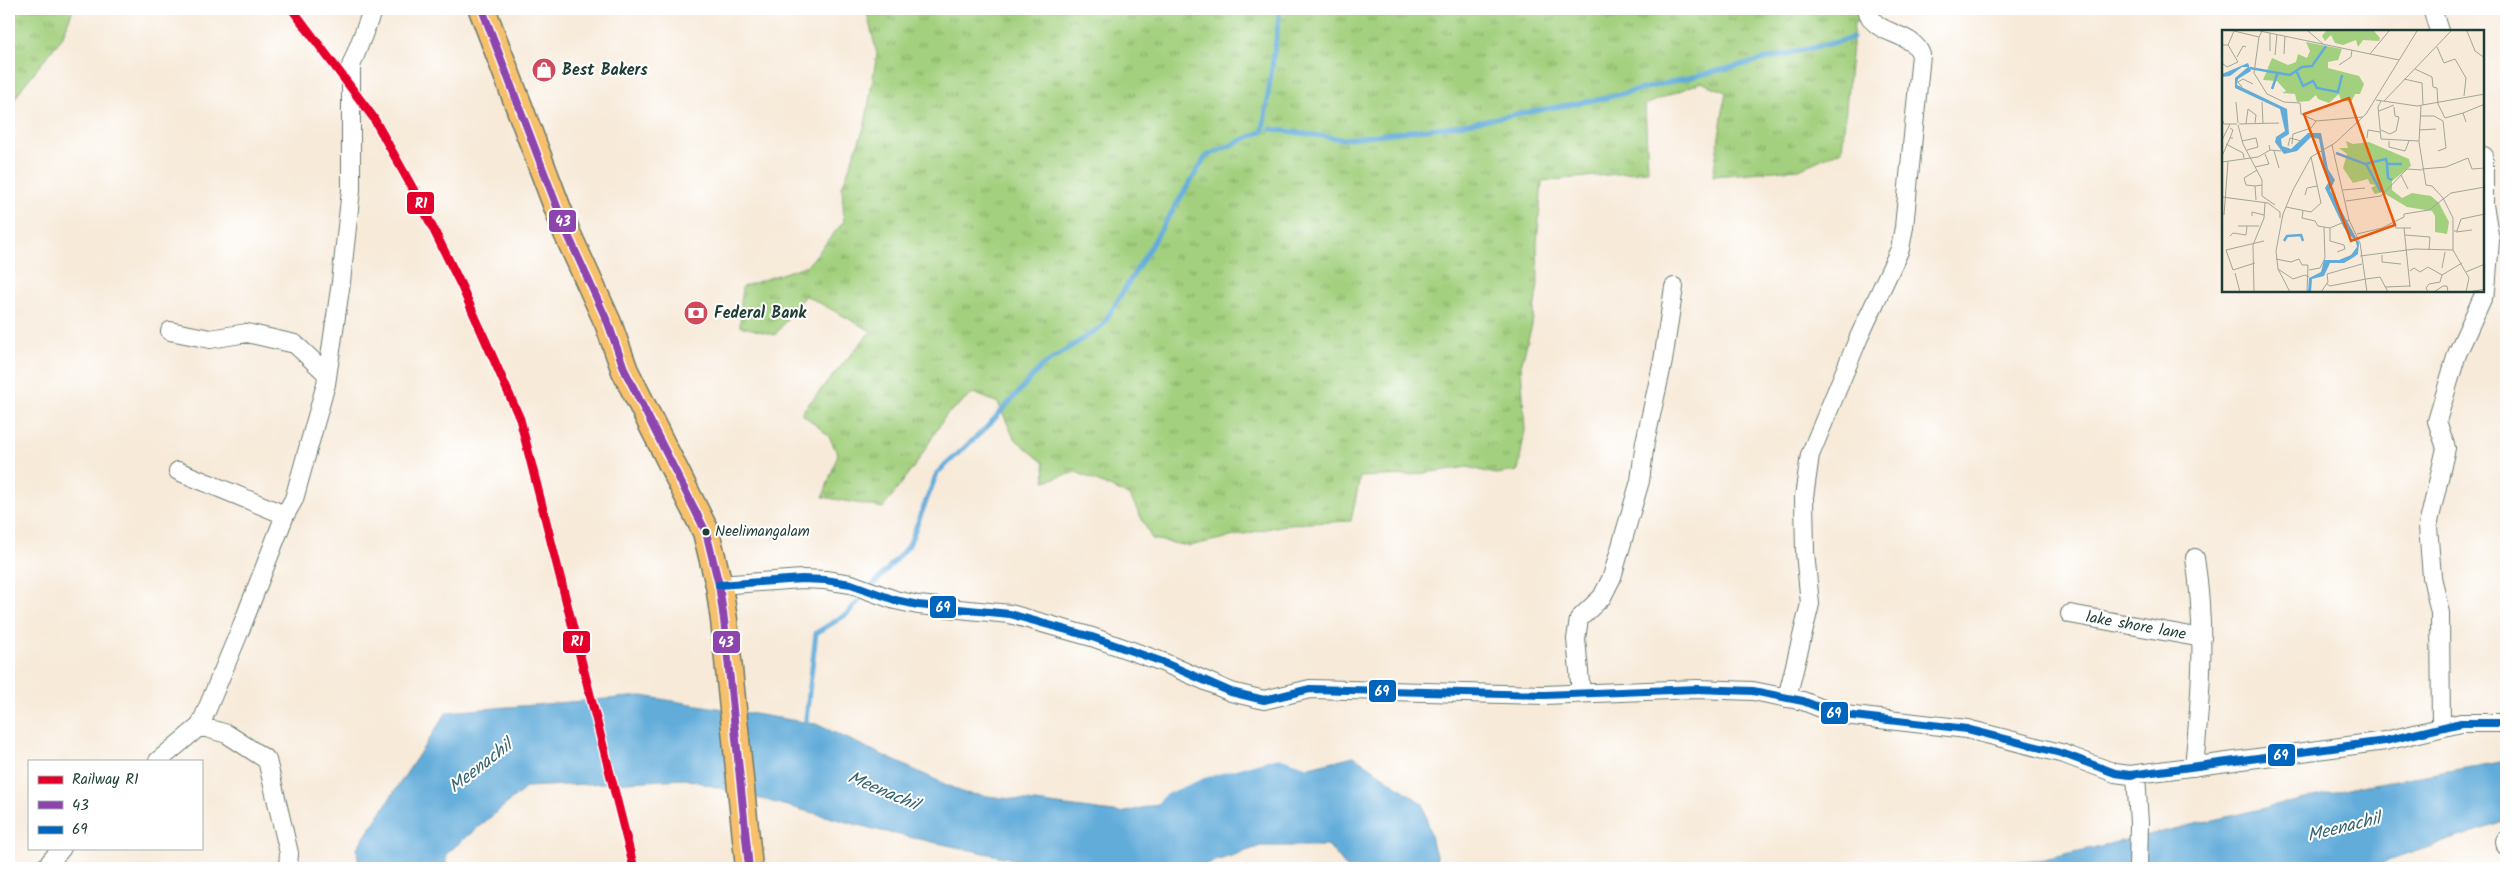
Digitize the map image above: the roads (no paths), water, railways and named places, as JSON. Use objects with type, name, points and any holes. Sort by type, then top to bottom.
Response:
[{"type":"main road","points":[[482,9],[567,233],[608,323],[625,371],[706,532],[719,585],[749,868]]},
{"type":"street","points":[[159,760],[200,726],[285,515],[294,499],[326,384],[352,190],[351,66],[373,9]]},
{"type":"street","points":[[1787,698],[1810,604],[1804,497],[1810,455],[1859,337],[1900,249],[1904,227],[1921,56],[1919,49],[1913,44],[1870,20],[1866,9]]},
{"type":"street","points":[[2432,9],[2439,30]]},
{"type":"street","points":[[2441,728],[2440,614],[2432,577],[2428,526],[2446,448],[2436,421],[2457,354],[2486,290],[2490,240],[2485,211]]},
{"type":"street","points":[[1581,693],[1576,640],[1579,619],[1602,597],[1612,577],[1640,481],[1644,442],[1663,360],[1674,287]]},
{"type":"street","points":[[170,330],[210,340],[247,333],[294,344],[327,374]]},
{"type":"street","points":[[178,471],[285,515]]},
{"type":"street","name":"lake shore lane","points":[[2194,766],[2202,689],[2202,602],[2195,558]]},
{"type":"street","points":[[719,585],[802,579],[832,580],[918,605],[1010,614],[1041,622],[1160,661],[1230,692],[1264,700],[1310,689],[1544,695],[1726,689],[1803,701],[1836,714],[1967,729],[2064,754],[2115,773],[2136,775],[2385,741],[2461,723],[2506,723]]},
{"type":"street","name":"lake shore lane","points":[[2070,614],[2202,638]]},
{"type":"street","points":[[200,726],[226,734],[267,760],[289,852],[288,868]]},
{"type":"street","points":[[2136,775],[2139,823],[2138,868]]},
{"type":"street","points":[[45,868],[60,850]]},
{"type":"water","points":[[642,696],[816,724],[964,793],[1121,813],[1354,756],[1423,804],[1439,868],[1347,868],[1329,846],[1261,846],[1195,868],[1055,868],[881,831],[686,779],[527,787],[446,854],[446,868],[359,868],[357,848],[447,712]]},
{"type":"water","points":[[2506,761],[2506,821],[2367,868],[1940,868],[2044,859],[2361,786]]},
{"type":"waterway","points":[[805,728],[816,633],[847,614],[909,545],[937,473],[987,427],[1042,366],[1102,326],[1206,156],[1263,131],[1280,9]]},
{"type":"waterway","points":[[1271,129],[1343,139],[1452,126],[1601,99],[1853,38]]},
{"type":"waterway","name":"Meenachil","points":[[1173,807],[1208,792],[1278,772],[1320,786]]},
{"type":"railway","points":[[292,9],[373,117],[418,198],[461,285],[520,419],[634,868]]},
{"type":"rail line","name":"R1","points":[[292,9],[373,117],[418,198],[461,285],[520,419],[634,868]]},
{"type":"place","name":"Best Bakers","points":[[544,70]]},
{"type":"place","name":"Federal Bank","points":[[696,313]]},
{"type":"place","name":"Neelimangalam","points":[[706,532]]}]
